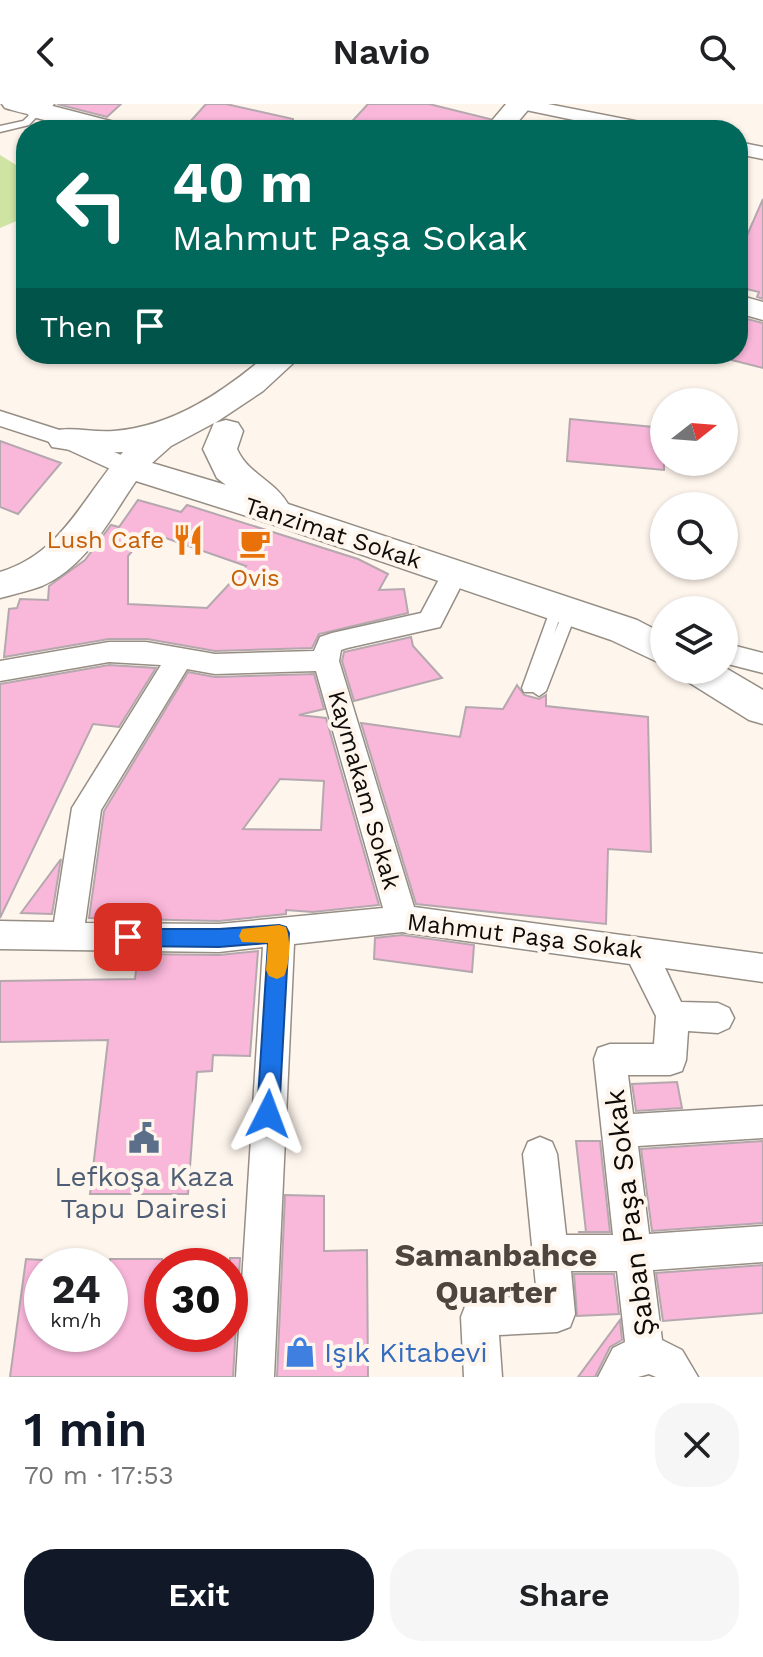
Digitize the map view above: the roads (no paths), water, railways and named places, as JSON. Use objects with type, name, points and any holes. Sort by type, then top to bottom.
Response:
[{"type":"street","points":[[11,104],[42,107],[82,120]]},
{"type":"street","points":[[506,120],[521,104],[600,120]]},
{"type":"street","points":[[0,585],[38,572],[60,559],[80,539],[127,467],[147,447],[212,411],[276,364]]},
{"type":"street","points":[[127,467],[195,448],[226,431],[252,403],[261,377]]},
{"type":"street","name":"Tanzimat Sokak","points":[[0,418],[64,439],[127,467],[290,517],[624,630],[650,644]]},
{"type":"street","points":[[64,439],[92,445],[111,444],[183,426]]},
{"type":"street","points":[[226,431],[220,449],[229,470],[256,494],[290,517]]},
{"type":"street","points":[[0,671],[109,652],[146,652],[215,664],[326,661],[329,644],[347,636],[413,627],[431,620],[454,574]]},
{"type":"street","points":[[624,630],[650,636]]},
{"type":"street","points":[[738,657],[763,663]]},
{"type":"street","points":[[67,937],[87,808],[179,659]]},
{"type":"street","name":"Kaymakam Sokak","points":[[326,661],[402,919]]},
{"type":"street","points":[[722,684],[763,709]]},
{"type":"street","name":"Mahmut Paşa Sokak","points":[[0,935],[219,938],[402,919],[763,968]]},
{"type":"street","points":[[255,1377],[279,933]]},
{"type":"street","name":"Şaban Paşa Sokak","points":[[640,951],[672,1016],[670,1060],[610,1059],[621,1131],[645,1353]]},
{"type":"street","points":[[672,1016],[718,1018]]},
{"type":"street","points":[[621,1131],[763,1122]]},
{"type":"street","points":[[483,1377],[479,1317],[557,1314],[540,1154]]},
{"type":"street","points":[[550,1253],[635,1253],[763,1244]]},
{"type":"street","points":[[617,1377],[626,1361],[645,1353],[668,1361],[679,1377]]},
{"type":"lane","points":[[534,689],[563,610]]},
{"type":"place","name":"Lush Cafe","points":[[188,540]]},
{"type":"place","name":"Ovis","points":[[255,543]]},
{"type":"place","name":"Lefkoşa Kaza Tapu Dairesi","points":[[144,1138]]},
{"type":"place","name":"Işık Kitabevi","points":[[300,1352]]},
{"type":"district","name":"Samanbahce Quarter","points":[[496,1274]]}]
